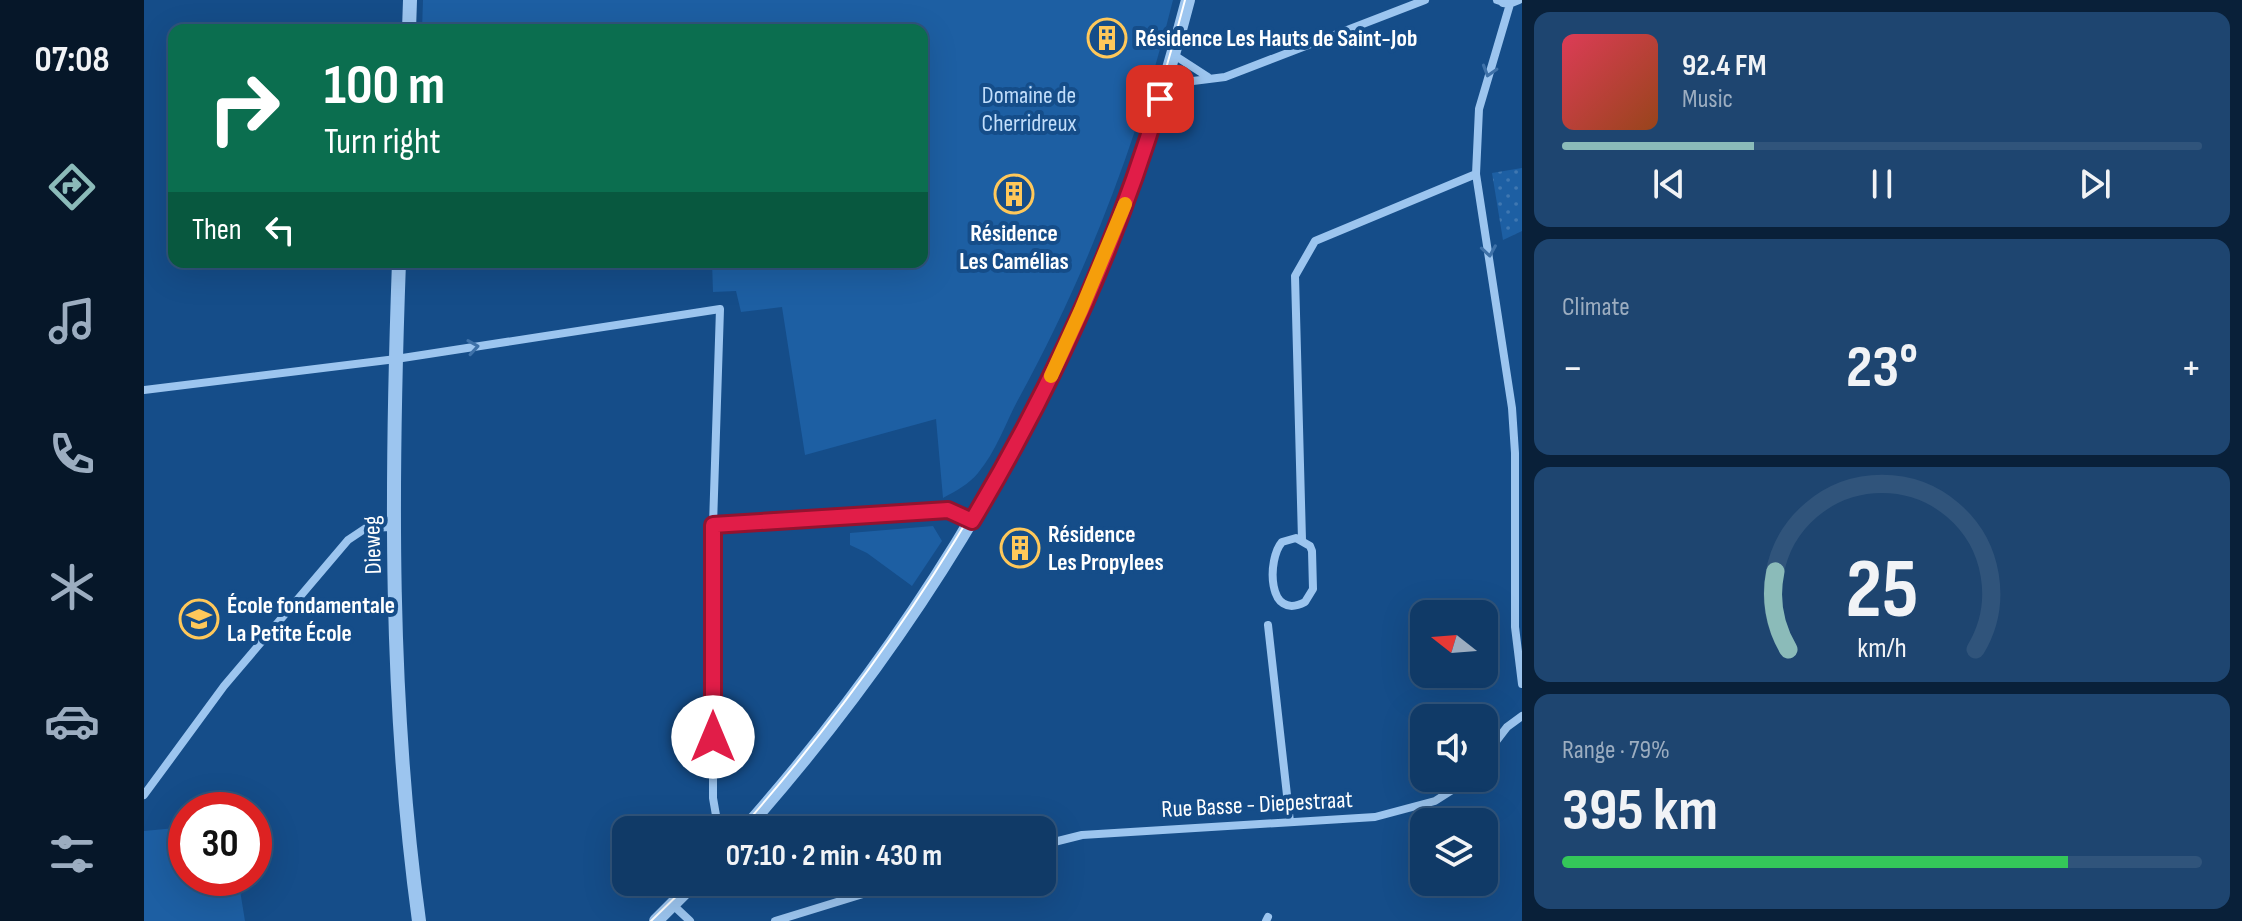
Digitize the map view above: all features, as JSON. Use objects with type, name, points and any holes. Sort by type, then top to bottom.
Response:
[{"type":"street","points":[[409,24],[410,0]]},
{"type":"street","points":[[756,816],[864,683],[928,591],[972,521],[1029,418],[1081,310],[1125,203],[1166,81],[1188,0]]},
{"type":"street","points":[[1166,81],[1225,77],[1425,0]]},
{"type":"street","points":[[1500,1],[1519,0]]},
{"type":"street","points":[[1500,1],[1510,4],[1479,109],[1476,174],[1512,408],[1515,627],[1522,684]]},
{"type":"street","points":[[1174,55],[1208,77]]},
{"type":"street","points":[[1302,540],[1295,276],[1315,241],[1476,174]]},
{"type":"street","name":"Dieweg","points":[[399,268],[392,527],[405,789],[419,921]]},
{"type":"street","points":[[144,390],[396,359],[720,309],[713,525],[715,816]]},
{"type":"street","points":[[713,525],[948,510],[972,521]]},
{"type":"street","points":[[144,795],[224,686],[348,540],[366,528],[392,527]]},
{"type":"street","points":[[1287,539],[1302,540],[1310,546],[1313,555],[1313,589],[1300,605],[1286,605],[1274,592],[1274,553],[1287,539]]},
{"type":"street","points":[[1268,625],[1290,822]]},
{"type":"street","points":[[1498,739],[1522,716]]},
{"type":"street","name":"Rue Basse - Diepestraat","points":[[1056,842],[1082,835],[1375,817],[1435,801],[1449,792]]},
{"type":"street","points":[[656,921],[682,896]]},
{"type":"street","points":[[775,921],[856,896]]},
{"type":"street","points":[[673,905],[690,921]]},
{"type":"green space","name":"Domaine de Cherridreux","points":[[423,0],[1173,0],[1127,153],[1067,303],[990,456],[971,481],[943,498],[936,419],[805,455],[782,307],[741,312],[736,291],[713,292],[712,268],[928,268],[928,24],[422,24]]},
{"type":"green space","points":[[1522,168],[1522,231],[1503,240],[1492,173]]},
{"type":"green space","points":[[933,526],[942,541],[912,586],[867,553],[850,545],[850,533]]},
{"type":"green space","points":[[168,829],[168,896],[241,896],[245,921],[144,921],[144,831]]},
{"type":"tram line","points":[[752,816],[817,737],[888,642],[953,543],[1012,442],[1065,337],[1111,229],[1151,116],[1185,0]]},
{"type":"tram line","points":[[651,921],[677,896]]},
{"type":"slow traffic","points":[[1051,376],[1125,204]]},
{"type":"place","name":"Résidence Les Hauts de Saint-Job","points":[[1107,38]]},
{"type":"place","name":"Résidence Les Camélias","points":[[1014,194]]},
{"type":"place","name":"Résidence Les Propylees","points":[[1020,548]]},
{"type":"place","name":"École fondamentale La Petite École","points":[[199,619]]},
{"type":"route","points":[[713,737],[713,525],[948,510],[972,521],[1015,445],[1073,329],[1125,203],[1160,99]]}]
